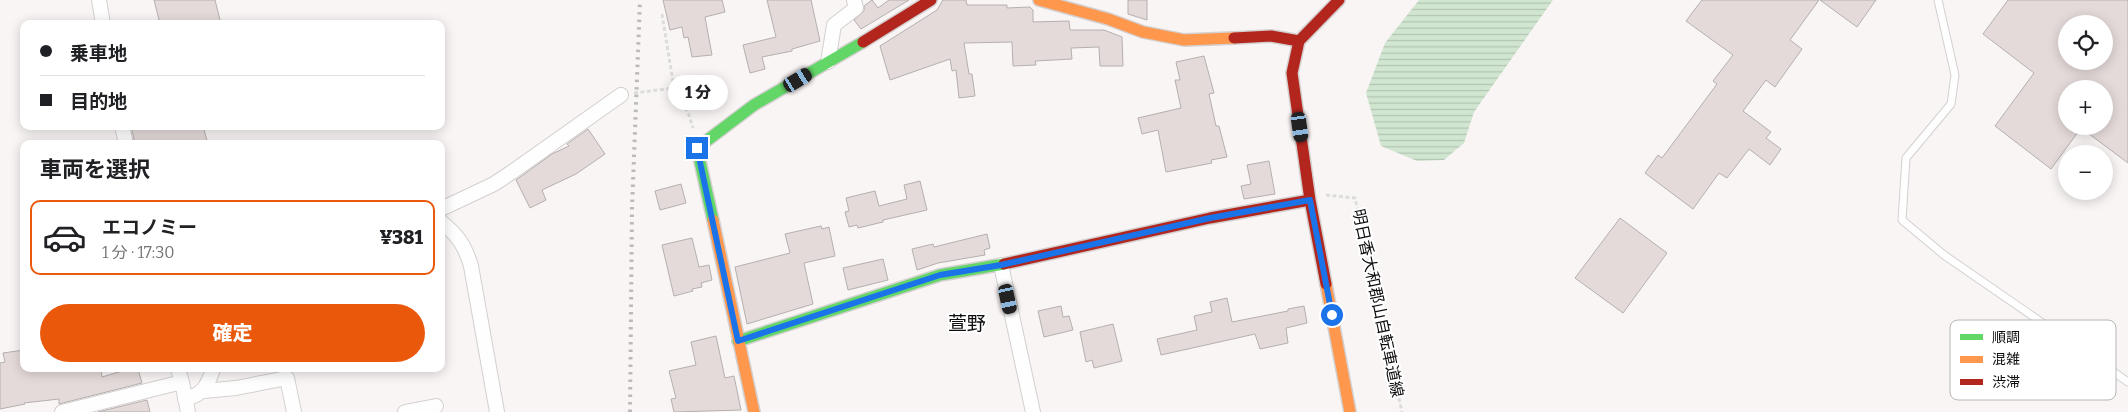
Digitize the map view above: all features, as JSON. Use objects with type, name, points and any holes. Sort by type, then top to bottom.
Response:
[{"type":"street","points":[[99,0],[102,20]]},
{"type":"street","points":[[828,62],[834,25],[856,8],[854,0]]},
{"type":"street","points":[[754,412],[697,148],[754,105],[931,0]]},
{"type":"street","points":[[1039,0],[1108,19],[1143,32],[1184,40],[1271,36],[1299,41]]},
{"type":"street","points":[[1339,0],[1299,41],[1292,73],[1310,200],[1350,412]]},
{"type":"street","points":[[445,207],[494,184],[621,95]]},
{"type":"street","points":[[738,341],[940,275],[1001,265],[1210,218],[1310,200]]},
{"type":"street","points":[[445,225],[456,234],[465,248],[471,266],[497,412]]},
{"type":"street","points":[[1001,265],[1033,412]]},
{"type":"street","points":[[187,406],[204,391],[212,372]]},
{"type":"street","points":[[62,412],[180,376],[187,406]]},
{"type":"street","points":[[204,391],[236,388],[287,378],[294,412]]},
{"type":"street","points":[[405,412],[436,406]]},
{"type":"lane","points":[[1938,0],[1955,75],[1951,104],[1906,158],[1902,220],[1944,254],[2039,320]]},
{"type":"lane","points":[[2116,374],[2128,382]]},
{"type":"path","points":[[662,14],[674,88],[689,115],[697,148]]},
{"type":"path","points":[[621,95],[674,88]]},
{"type":"path","name":"明日香大和郡山自転車道線","points":[[1322,194],[1355,198],[1402,412]]},
{"type":"shaded area","points":[[1419,0],[1553,0],[1474,112],[1464,143],[1444,160],[1417,161],[1381,146],[1366,93],[1385,43]]},
{"type":"building","points":[[154,0],[215,0],[220,20],[159,20]]},
{"type":"building","points":[[663,0],[722,0],[725,12],[705,17],[712,55],[692,57],[688,37],[684,38],[682,27],[670,30]]},
{"type":"building","points":[[767,0],[811,0],[820,41],[792,49],[792,51],[762,57],[765,69],[750,73],[743,45],[776,37]]},
{"type":"building","points":[[872,0],[878,8],[889,0],[909,0],[861,29],[854,20],[864,11],[864,6]]},
{"type":"building","points":[[943,0],[966,0],[967,5],[1007,5],[1007,8],[1030,7],[1033,10],[1033,22],[1069,21],[1070,30],[1104,30],[1122,37],[1123,66],[1100,66],[1099,47],[1071,48],[1072,59],[1035,61],[1036,65],[1013,66],[1012,42],[964,43],[969,74],[972,74],[975,96],[959,98],[956,70],[952,71],[950,59],[890,80],[880,46],[937,10]]},
{"type":"building","points":[[1128,0],[1147,0],[1147,20],[1128,14]]},
{"type":"building","points":[[1702,0],[1819,0],[1790,40],[1802,49],[1775,87],[1766,80],[1743,111],[1771,132],[1766,138],[1781,149],[1770,165],[1749,149],[1727,178],[1719,173],[1693,209],[1645,173],[1658,155],[1662,158],[1717,84],[1713,81],[1733,55],[1686,21]]},
{"type":"building","points":[[1820,0],[1876,0],[1857,27]]},
{"type":"building","points":[[2008,0],[2128,0],[2128,163],[2113,152],[2113,145],[2104,145],[2090,135],[2113,135],[2113,80],[2058,80],[2058,135],[2076,135],[2069,145],[2058,145],[2058,159],[2051,169],[1995,126],[2034,73],[1983,34]]},
{"type":"building","points":[[1204,56],[1214,93],[1209,94],[1216,126],[1219,126],[1227,157],[1211,160],[1212,163],[1166,172],[1158,130],[1142,134],[1138,118],[1181,108],[1175,80],[1180,80],[1176,62]]},
{"type":"building","points":[[588,129],[605,154],[576,174],[542,190],[546,200],[530,208],[516,180],[552,154],[569,146],[567,144]]},
{"type":"building","points":[[132,130],[204,130],[207,140],[134,140]]},
{"type":"building","points":[[1269,161],[1275,194],[1244,199],[1241,186],[1251,184],[1247,165]]},
{"type":"building","points":[[920,181],[927,210],[858,228],[857,225],[849,227],[845,212],[849,211],[846,198],[875,191],[879,206],[907,199],[904,185]]},
{"type":"building","points":[[681,184],[686,203],[660,210],[655,191]]},
{"type":"building","points":[[1620,218],[1667,253],[1623,313],[1575,278]]},
{"type":"building","points":[[821,226],[822,229],[829,227],[835,256],[804,263],[813,304],[747,324],[735,267],[790,253],[785,234]]},
{"type":"building","points":[[987,234],[990,248],[984,250],[985,255],[938,263],[917,270],[912,249],[933,244],[934,247]]},
{"type":"building","points":[[692,238],[699,267],[709,265],[712,280],[701,283],[702,287],[692,289],[693,291],[674,296],[662,245]]},
{"type":"building","points":[[883,259],[888,280],[848,290],[843,268]]},
{"type":"building","points":[[1227,298],[1232,322],[1304,306],[1307,323],[1286,328],[1288,343],[1260,349],[1255,334],[1161,355],[1157,339],[1197,330],[1194,316],[1212,312],[1210,302]]},
{"type":"building","points":[[1061,306],[1063,317],[1069,316],[1073,330],[1044,337],[1038,311]]},
{"type":"building","points":[[1113,324],[1122,361],[1094,368],[1092,360],[1086,362],[1080,332]]},
{"type":"building","points":[[716,336],[725,378],[734,376],[741,410],[674,412],[671,399],[676,398],[669,371],[696,365],[691,342]]},
{"type":"building","points":[[20,351],[20,372],[101,372],[102,377],[119,372],[139,372],[142,383],[59,404],[59,399],[24,403],[0,409],[0,363],[5,362],[3,353]]},
{"type":"building","points":[[147,400],[150,412],[98,412]]},
{"type":"railway","points":[[630,412],[632,209],[640,0]]},
{"type":"traffic: fast","points":[[713,220],[697,148],[754,105],[863,42]]},
{"type":"traffic: fast","points":[[738,341],[940,275],[1004,264]]},
{"type":"traffic: slow","points":[[1039,0],[1108,19],[1143,32],[1184,40],[1234,38]]},
{"type":"traffic: slow","points":[[713,220],[754,412]]},
{"type":"traffic: slow","points":[[1326,284],[1350,412]]},
{"type":"traffic: jam","points":[[863,42],[931,0]]},
{"type":"traffic: jam","points":[[1326,284],[1310,200],[1292,73],[1299,41],[1339,0]]},
{"type":"traffic: jam","points":[[1234,38],[1271,36],[1299,41]]},
{"type":"traffic: jam","points":[[1004,264],[1210,218],[1310,200]]},
{"type":"district","name":"萱野","points":[[967,323]]},
{"type":"route","points":[[697,148],[738,341],[940,275],[1001,265],[1210,218],[1310,200],[1332,315]]}]
